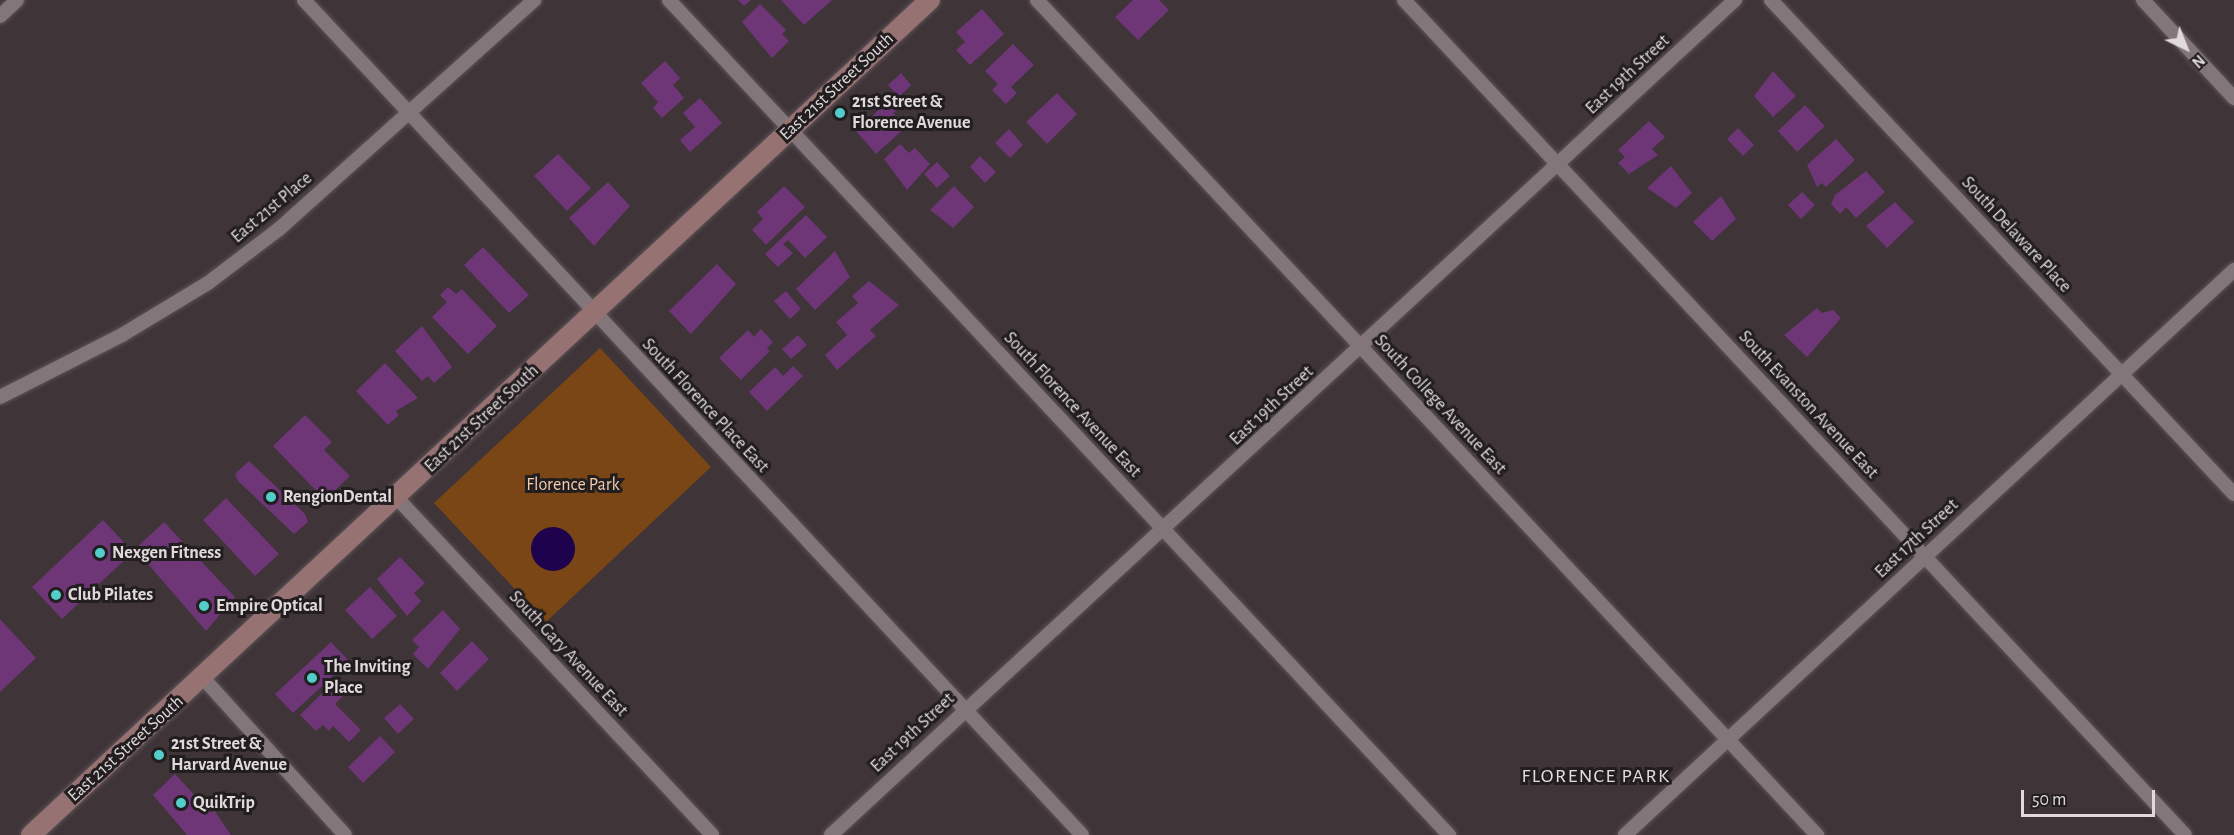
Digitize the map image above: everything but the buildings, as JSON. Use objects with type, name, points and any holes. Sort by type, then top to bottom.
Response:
[{"type":"main road","name":"East 21st Street South","points":[[31,835],[204,679],[930,0]]},
{"type":"street","points":[[0,16],[17,0]]},
{"type":"street","name":"South Florence Place East","points":[[304,0],[1082,835]]},
{"type":"street","name":"East 21st Place","points":[[0,397],[122,335],[208,283],[279,229],[410,114],[534,0]]},
{"type":"street","name":"South Florence Avenue East","points":[[669,0],[1449,835]]},
{"type":"street","name":"South College Avenue East","points":[[1037,0],[1817,835]]},
{"type":"street","name":"South Evanston Avenue East","points":[[1404,0],[2185,835]]},
{"type":"street","name":"East 19th Street","points":[[831,835],[1558,166],[1734,0]]},
{"type":"street","name":"South Delaware Place","points":[[1772,0],[2234,494]]},
{"type":"street","points":[[2143,0],[2234,98]]},
{"type":"street","name":"East 17th Street","points":[[1625,835],[2234,270]]},
{"type":"street","name":"South Gary Avenue East","points":[[397,498],[712,835]]},
{"type":"street","points":[[204,679],[345,835]]},
{"type":"green space","name":"Florence Park","points":[[600,348],[711,467],[546,622],[434,503]]},
{"type":"shaded area","points":[[553,527],[562,528],[569,533],[574,540],[574,558],[569,565],[562,570],[553,571],[544,570],[537,565],[532,558],[531,549],[532,540],[537,533],[544,528]]},
{"type":"place","name":"21st Street & Florence Avenue","points":[[840,113]]},
{"type":"place","name":"RengionDental","points":[[271,497]]},
{"type":"place","name":"Nexgen Fitness","points":[[100,553]]},
{"type":"place","name":"Club Pilates","points":[[56,595]]},
{"type":"place","name":"Empire Optical","points":[[204,606]]},
{"type":"place","name":"The Inviting Place","points":[[312,678]]},
{"type":"place","name":"21st Street & Harvard Avenue","points":[[159,755]]},
{"type":"place","name":"QuikTrip","points":[[181,803]]},
{"type":"district","name":"FLORENCE PARK","points":[[1596,776]]}]
